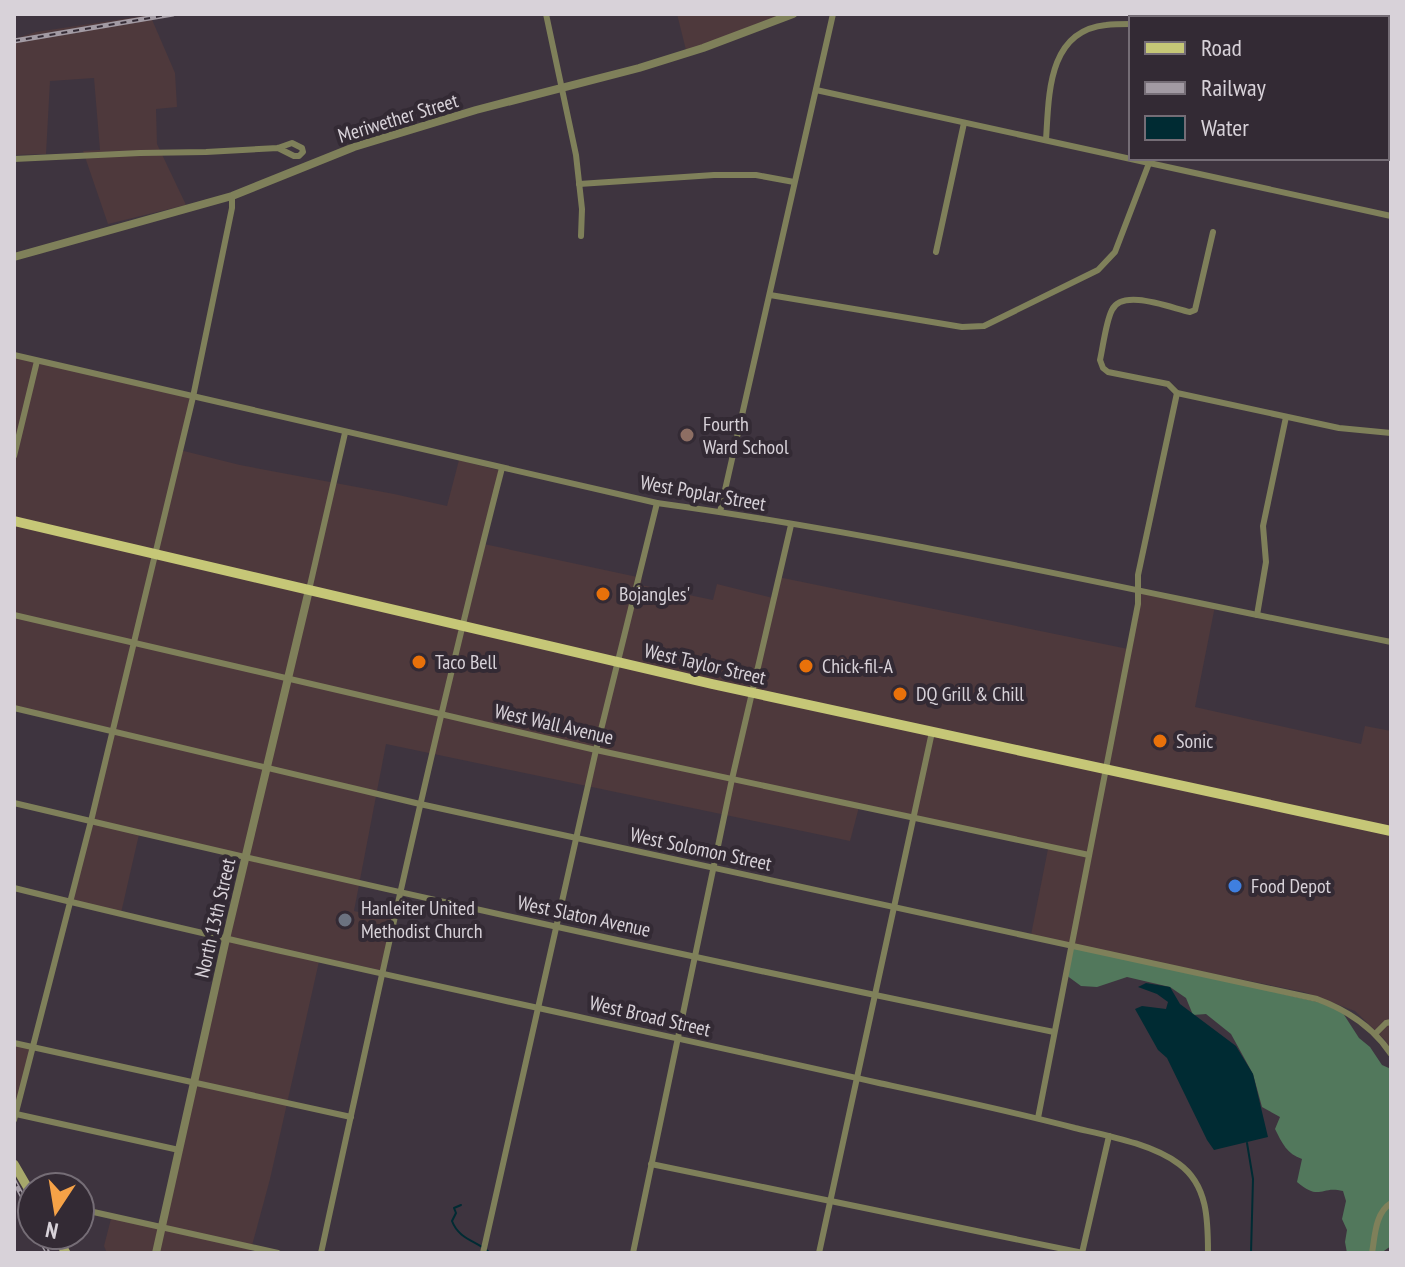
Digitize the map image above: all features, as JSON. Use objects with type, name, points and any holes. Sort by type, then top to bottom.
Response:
[{"type":"main road","name":"West Taylor Street","points":[[14,521],[751,693],[1391,831]]},
{"type":"street","points":[[546,14],[576,155],[582,209],[581,236]]},
{"type":"street","name":"Meriwether Street","points":[[14,257],[232,196],[354,147],[476,110],[639,68],[793,14]]},
{"type":"street","points":[[720,512],[833,14]]},
{"type":"street","points":[[1046,140],[1053,70],[1062,50],[1080,34],[1103,25],[1129,24]]},
{"type":"street","points":[[816,90],[1129,156]]},
{"type":"street","points":[[936,252],[964,123]]},
{"type":"street","points":[[14,159],[278,148]]},
{"type":"street","points":[[770,295],[962,327],[984,326],[1098,270],[1115,252],[1150,160],[1391,216]]},
{"type":"street","points":[[579,184],[714,175],[756,175],[794,182]]},
{"type":"street","points":[[179,1150],[15,1117],[91,821],[193,397],[232,196]]},
{"type":"street","points":[[1213,232],[1195,310],[1190,312],[1131,298],[1120,300],[1112,308],[1100,360],[1103,368],[1108,372],[1168,384],[1177,393],[1339,428],[1391,433]]},
{"type":"street","name":"West Poplar Street","points":[[14,355],[657,503],[948,552],[1391,642]]},
{"type":"street","points":[[14,456],[37,361]]},
{"type":"street","points":[[1038,1118],[1138,604],[1138,575],[1177,393]]},
{"type":"street","points":[[1257,615],[1266,562],[1263,526],[1286,417]]},
{"type":"street","points":[[309,590],[345,433]]},
{"type":"street","points":[[321,1253],[381,972],[461,627],[502,468]]},
{"type":"street","points":[[483,1253],[596,750],[657,503]]},
{"type":"street","points":[[633,1253],[732,779],[791,525]]},
{"type":"street","name":"North 13th Street","points":[[156,1253],[309,590]]},
{"type":"street","name":"West Wall Avenue","points":[[14,615],[596,750],[1089,855]]},
{"type":"street","name":"West Solomon Street","points":[[14,708],[420,804],[1317,999],[1357,1018],[1391,1054]]},
{"type":"street","points":[[819,1253],[932,732]]},
{"type":"street","name":"West Slaton Avenue","points":[[14,803],[400,892],[874,996],[1054,1032]]},
{"type":"street","name":"West Broad Street","points":[[14,888],[226,939],[1109,1136],[1162,1153],[1194,1178],[1204,1198],[1208,1253]]},
{"type":"street","points":[[1375,1034],[1391,1022]]},
{"type":"street","points":[[14,1043],[351,1117]]},
{"type":"street","points":[[651,1164],[1082,1253],[1109,1136]]},
{"type":"street","points":[[1372,1253],[1379,1215],[1391,1203]]},
{"type":"street","points":[[96,1213],[278,1253]]},
{"type":"shaded area","points":[[677,14],[789,14],[687,54]]},
{"type":"shaded area","points":[[150,15],[175,73],[177,107],[156,109],[157,144],[186,205],[108,224],[83,151],[100,150],[94,78],[50,81],[46,154],[14,155],[14,39],[36,32]]},
{"type":"shaded area","points":[[14,355],[190,398],[180,450],[240,465],[447,506],[459,460],[501,471],[484,544],[642,578],[641,585],[713,600],[717,584],[773,598],[778,577],[1128,649],[1141,590],[1215,606],[1195,707],[1361,744],[1365,726],[1391,731],[1391,1051],[1385,1040],[1355,1011],[1304,992],[1031,935],[1048,849],[859,807],[850,841],[386,744],[354,911],[394,920],[384,971],[320,957],[270,1179],[250,1253],[107,1253],[104,1246],[112,1215],[162,1224],[247,856],[140,830],[121,913],[71,901],[111,728],[14,706]]},
{"type":"shaded area","points":[[14,1042],[34,1047],[14,1131]]},
{"type":"green space","points":[[1072,945],[1339,1007],[1359,1038],[1370,1047],[1382,1065],[1391,1069],[1391,1246],[1381,1253],[1347,1253],[1347,1230],[1342,1219],[1346,1201],[1343,1191],[1316,1192],[1297,1182],[1302,1159],[1289,1151],[1280,1139],[1275,1129],[1280,1117],[1262,1107],[1253,1074],[1231,1034],[1206,1014],[1193,1015],[1186,998],[1170,987],[1127,977],[1097,987],[1081,986],[1066,975]]},
{"type":"water","points":[[1146,983],[1170,987],[1180,1004],[1236,1046],[1253,1074],[1268,1137],[1214,1150],[1167,1058],[1158,1050],[1135,1009],[1142,1006],[1166,1009],[1168,1002],[1138,987]]},
{"type":"waterway","points":[[1247,1143],[1253,1179],[1251,1253]]},
{"type":"waterway","points":[[461,1205],[454,1208],[456,1213],[452,1221],[455,1227],[490,1253]]},
{"type":"railway","points":[[14,41],[173,14]]},
{"type":"railway","points":[[14,1181],[16,1185]]},
{"type":"place","name":"Fourth Ward School","points":[[687,435]]},
{"type":"place","name":"Bojangles'","points":[[603,594]]},
{"type":"place","name":"Taco Bell","points":[[419,662]]},
{"type":"place","name":"Chick-fil-A","points":[[806,666]]},
{"type":"place","name":"DQ Grill & Chill","points":[[900,694]]},
{"type":"place","name":"Sonic","points":[[1160,741]]},
{"type":"place","name":"Food Depot","points":[[1235,886]]},
{"type":"place","name":"Hanleiter United Methodist Church","points":[[345,920]]}]
